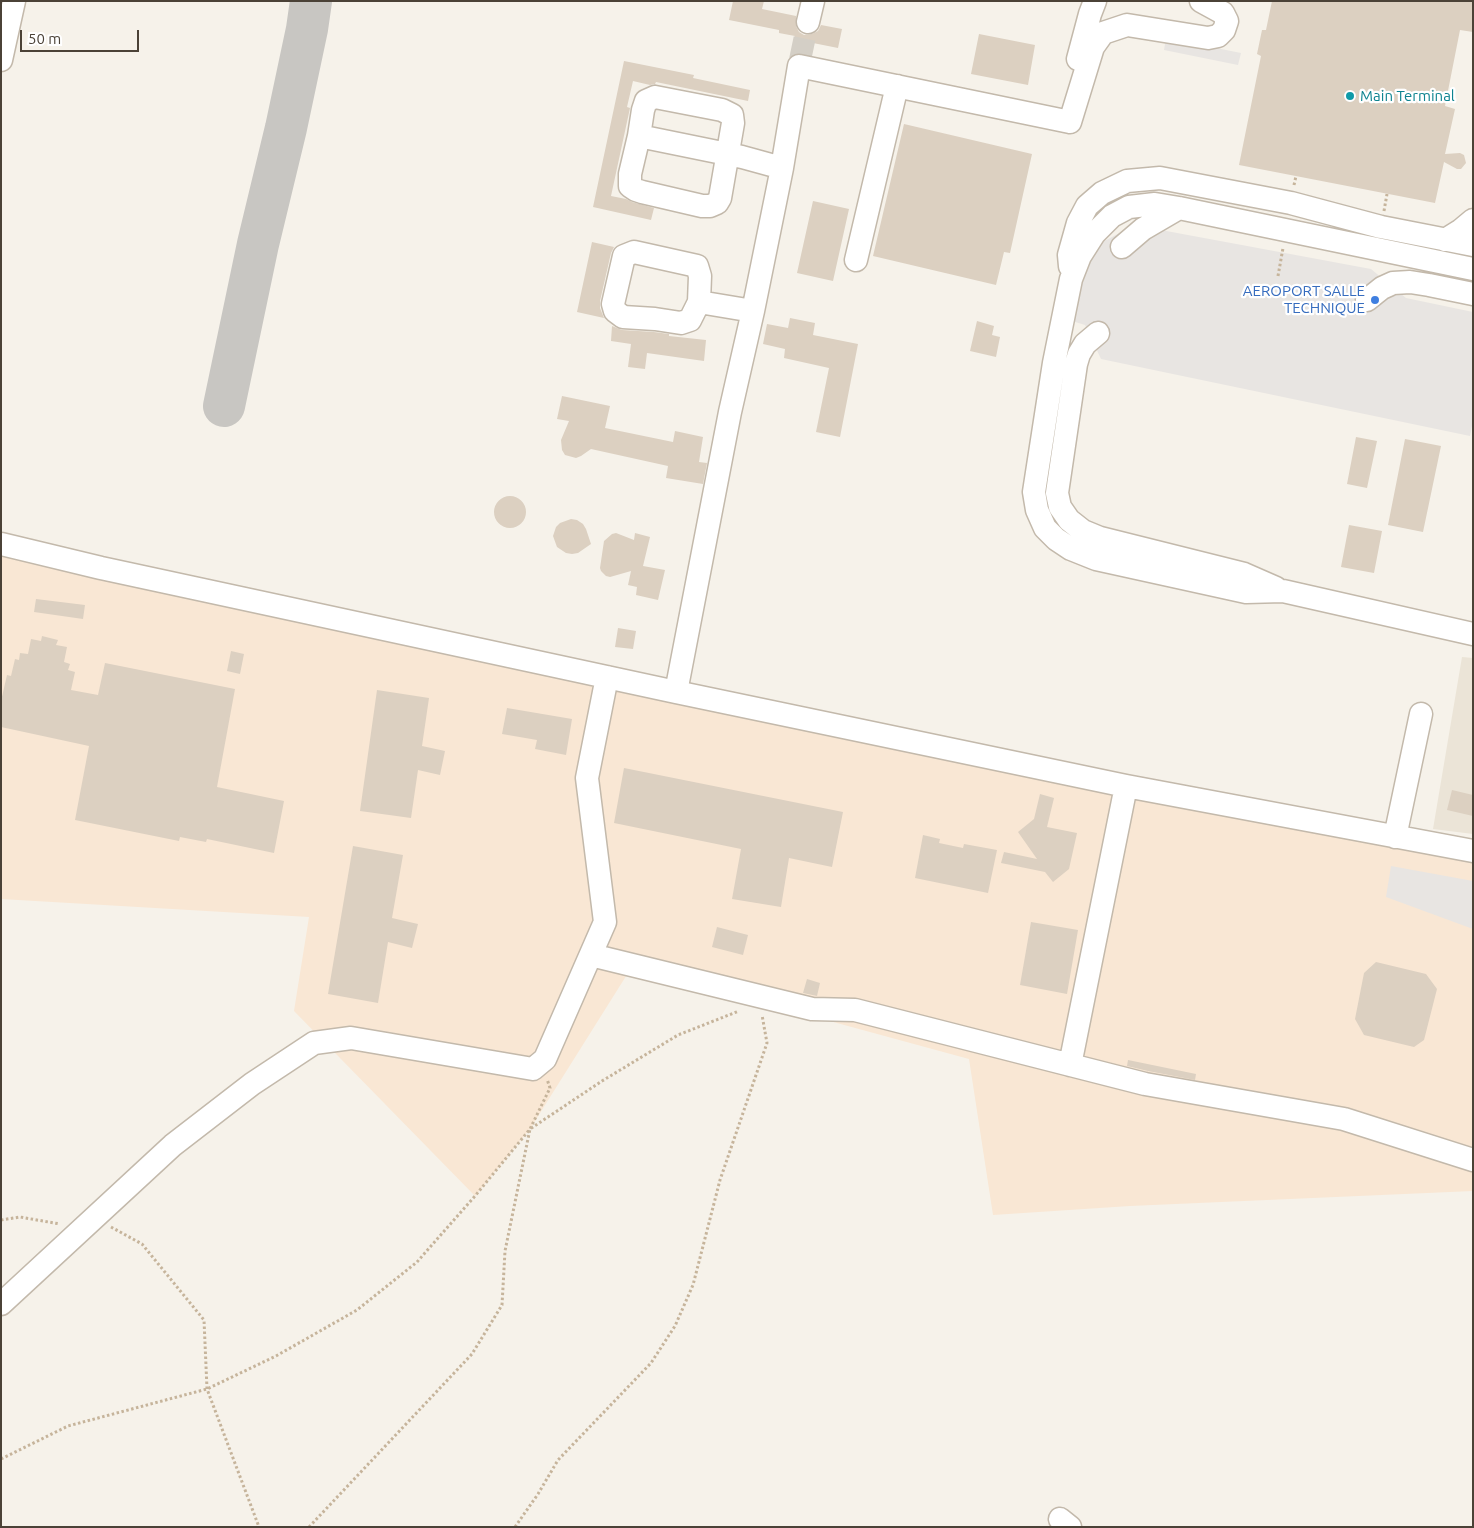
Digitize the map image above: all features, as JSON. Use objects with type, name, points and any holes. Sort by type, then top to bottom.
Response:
[{"type":"street","points":[[1,60],[14,1]]},
{"type":"street","points":[[1070,122],[1078,63],[1095,1]]},
{"type":"street","points":[[1070,122],[1093,47],[1103,33],[1127,25],[1208,38],[1218,36],[1224,30],[1227,21],[1223,13],[1201,1]]},
{"type":"street","points":[[676,692],[730,412],[782,168],[800,63],[897,86],[1070,122]]},
{"type":"street","points":[[856,260],[897,86]]},
{"type":"street","points":[[655,97],[722,110],[732,115],[734,123],[728,154],[720,198],[710,206],[702,206],[642,192],[630,186],[630,174],[643,110],[646,102],[655,97]]},
{"type":"street","points":[[639,136],[728,154],[782,168]]},
{"type":"street","points":[[1071,279],[1069,254],[1078,223],[1087,206],[1102,193],[1127,181],[1160,178],[1291,203],[1381,227],[1473,245]]},
{"type":"street","points":[[1283,591],[1246,592],[1096,559],[1071,549],[1056,539],[1045,528],[1037,510],[1034,492],[1054,363],[1071,279],[1080,256],[1094,234],[1112,216],[1129,206],[1156,204],[1473,269]]},
{"type":"street","points":[[1122,247],[1143,229],[1179,208]]},
{"type":"street","points":[[1445,240],[1462,230],[1473,220]]},
{"type":"street","points":[[1473,294],[1429,284],[1393,283],[1382,288],[1369,301],[1393,291],[1409,289],[1473,302]]},
{"type":"street","points":[[699,302],[753,311]]},
{"type":"street","points":[[1097,328],[1079,354],[1076,364],[1057,493],[1060,507],[1069,520],[1083,531],[1100,538],[1244,574],[1283,591],[1473,634]]},
{"type":"street","points":[[1,544],[101,568],[676,692],[1126,786],[1473,851]]},
{"type":"street","points":[[1,1304],[173,1146],[252,1084],[314,1043],[351,1038],[533,1069],[545,1059],[605,922],[587,778],[607,677]]},
{"type":"street","points":[[1395,837],[1421,714]]},
{"type":"street","points":[[1070,1065],[1126,786]]},
{"type":"street","points":[[591,955],[812,1009],[855,1010],[1145,1084],[1344,1119],[1473,1160]]},
{"type":"path","points":[[309,1527],[472,1354],[502,1305],[505,1251],[530,1129],[602,1081],[678,1036],[742,1010]]},
{"type":"path","points":[[515,1527],[538,1494],[558,1460],[651,1363],[675,1326],[692,1285],[720,1180],[767,1043],[762,1010]]},
{"type":"path","points":[[1,1458],[68,1426],[207,1389],[276,1356],[356,1310],[417,1262],[476,1196],[530,1129],[550,1088],[541,1063]]},
{"type":"path","points":[[1,1220],[20,1217],[60,1224],[95,1219],[142,1244],[204,1320],[207,1389],[259,1527]]},
{"type":"shaded area","points":[[1166,38],[1241,53],[1238,65],[1164,50]]},
{"type":"shaded area","points":[[1134,225],[1371,269],[1406,298],[1473,312],[1473,421],[1470,436],[1101,359],[1085,325],[1072,321],[1084,269],[1099,244]]},
{"type":"shaded area","points":[[1,544],[1473,850],[1473,1191],[1130,1206],[993,1215],[969,1059],[760,1002],[628,973],[530,1129],[475,1196],[294,1011],[309,917],[1,899]]},
{"type":"shaded area","points":[[1462,657],[1473,658],[1473,834],[1433,829]]},
{"type":"shaded area","points":[[1391,866],[1473,881],[1473,929],[1386,897]]},
{"type":"building","points":[[733,1],[764,1],[762,9],[796,16],[796,26],[799,32],[804,35],[818,31],[821,25],[842,29],[838,48],[813,43],[810,55],[795,54],[791,56],[795,36],[779,33],[779,30],[729,20]]},
{"type":"building","name":"Main Terminal","points":[[1272,1],[1473,1],[1473,32],[1460,30],[1445,106],[1455,109],[1445,154],[1460,153],[1464,155],[1466,163],[1461,169],[1457,169],[1444,162],[1435,203],[1239,165],[1261,56],[1257,54],[1262,30],[1266,30]]},
{"type":"building","points":[[979,34],[1035,45],[1028,85],[971,74]]},
{"type":"building","points":[[624,61],[694,75],[693,78],[750,90],[748,101],[656,82],[650,85],[633,81],[627,107],[630,108],[611,196],[654,208],[651,220],[593,207]]},
{"type":"building","points":[[904,124],[1032,154],[1010,253],[1004,252],[996,285],[873,256]]},
{"type":"building","points":[[813,201],[849,209],[833,281],[797,273]]},
{"type":"building","points":[[592,242],[614,247],[600,301],[600,308],[604,318],[577,312]]},
{"type":"building","points":[[790,318],[815,323],[813,335],[858,344],[840,437],[816,432],[829,368],[784,358],[785,349],[763,344],[767,324],[788,328]]},
{"type":"building","points":[[977,321],[994,326],[992,335],[1000,337],[996,357],[970,351]]},
{"type":"building","points":[[612,326],[622,330],[654,332],[669,334],[669,336],[706,340],[704,361],[647,353],[645,369],[628,367],[631,344],[611,341]]},
{"type":"building","points":[[562,396],[610,406],[605,428],[673,442],[675,431],[703,437],[699,462],[707,463],[703,484],[666,478],[668,466],[591,449],[576,458],[565,455],[562,450],[561,440],[569,421],[557,419]]},
{"type":"building","points":[[1356,437],[1377,441],[1367,488],[1347,484]]},
{"type":"building","points":[[1405,439],[1441,446],[1423,532],[1388,525]]},
{"type":"building","points":[[510,496],[516,497],[521,501],[525,506],[525,518],[521,523],[516,527],[510,528],[504,527],[499,523],[495,518],[494,512],[495,506],[499,501],[504,497]]},
{"type":"building","points":[[571,519],[583,524],[591,544],[578,553],[572,554],[566,553],[557,547],[553,536],[556,527],[560,523]]},
{"type":"building","points":[[1349,525],[1382,531],[1374,573],[1341,567]]},
{"type":"building","points":[[616,533],[634,540],[635,533],[650,537],[643,566],[665,570],[658,600],[636,595],[637,587],[628,585],[631,571],[610,577],[601,571],[604,541]]},
{"type":"building","points":[[36,599],[85,605],[83,619],[34,612]]},
{"type":"building","points":[[618,628],[636,631],[633,649],[615,647]]},
{"type":"building","points":[[42,636],[58,640],[56,645],[67,647],[64,662],[70,664],[68,670],[75,672],[71,690],[98,695],[105,663],[235,689],[217,787],[284,801],[274,853],[207,839],[206,842],[180,837],[179,841],[75,820],[89,746],[1,727],[1,701],[7,675],[11,676],[15,659],[19,660],[20,653],[28,654],[31,639],[41,641]]},
{"type":"building","points":[[231,651],[244,654],[240,674],[227,671]]},
{"type":"building","points":[[377,690],[429,698],[422,746],[445,751],[440,775],[418,770],[411,818],[360,811]]},
{"type":"building","points":[[507,708],[572,719],[566,755],[535,749],[537,740],[502,734]]},
{"type":"building","points":[[624,768],[843,812],[832,867],[789,858],[781,907],[732,899],[741,849],[614,823]]},
{"type":"building","points":[[1452,790],[1473,795],[1473,816],[1447,810]]},
{"type":"building","points":[[1040,794],[1054,798],[1047,827],[1077,833],[1069,869],[1053,882],[1045,872],[1001,863],[1004,852],[1037,859],[1018,832],[1034,819]]},
{"type":"building","points":[[923,835],[940,839],[939,843],[963,848],[964,844],[997,850],[988,893],[915,878]]},
{"type":"building","points":[[353,846],[403,855],[392,918],[418,924],[412,948],[388,942],[378,1003],[328,994]]},
{"type":"building","points":[[1031,922],[1078,930],[1067,994],[1020,985]]},
{"type":"building","points":[[717,927],[748,935],[743,955],[712,947]]},
{"type":"building","points":[[1376,962],[1426,974],[1437,989],[1424,1040],[1414,1047],[1364,1035],[1355,1019],[1364,973]]},
{"type":"building","points":[[807,979],[820,983],[817,996],[803,993]]},
{"type":"building","points":[[1128,1060],[1196,1074],[1195,1080],[1127,1066]]},
{"type":"taxiway","points":[[224,406],[258,244],[286,128],[311,1]]},
{"type":"tunnel","points":[[800,60],[808,22]]},
{"type":"place","name":"Main Terminal","points":[[1350,96]]},
{"type":"place","name":"AEROPORT SALLE TECHNIQUE","points":[[1375,300]]}]
